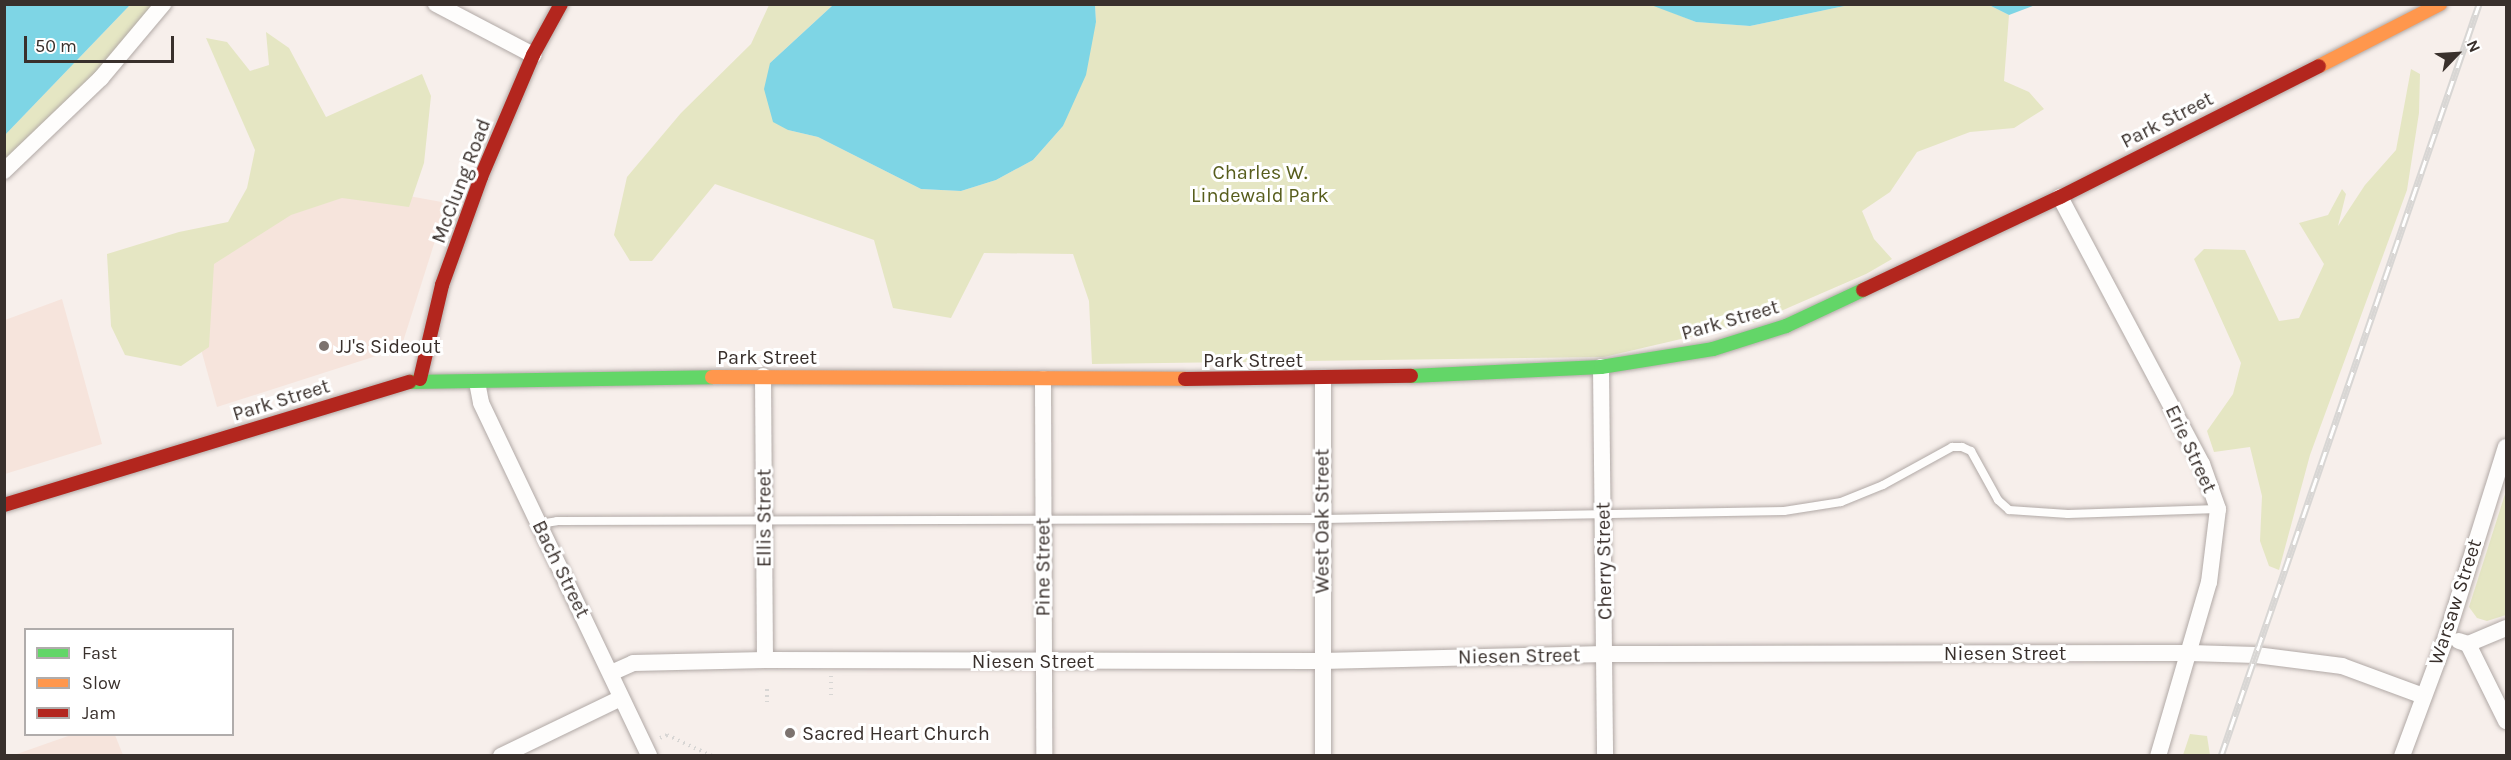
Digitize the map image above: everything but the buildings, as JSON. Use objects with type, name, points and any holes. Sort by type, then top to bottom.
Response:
[{"type":"street","points":[[4,171],[101,78],[163,4]]},
{"type":"street","points":[[436,4],[533,55]]},
{"type":"street","name":"McClung Road","points":[[420,379],[442,285],[481,177],[533,55],[561,4]]},
{"type":"street","name":"Park Street","points":[[4,505],[420,379],[477,382],[763,376],[1323,380],[1601,367],[1713,349],[1786,326],[2060,197],[2440,4]]},
{"type":"street","name":"Erie Street","points":[[2060,197],[2202,464],[2218,509],[2209,582],[2158,756]]},
{"type":"street","name":"Cherry Street","points":[[1601,367],[1605,756]]},
{"type":"street","name":"Ellis Street","points":[[763,376],[765,660]]},
{"type":"street","name":"Pine Street","points":[[1043,379],[1044,756]]},
{"type":"street","name":"West Oak Street","points":[[1323,380],[1323,756]]},
{"type":"street","name":"Bach Street","points":[[477,382],[481,403],[646,750]]},
{"type":"street","name":"Warsaw Street","points":[[2402,756],[2446,638],[2506,447]]},
{"type":"street","points":[[2446,638],[2468,644],[2506,628]]},
{"type":"street","points":[[2468,644],[2506,721]]},
{"type":"street","name":"Niesen Street","points":[[611,673],[633,663],[765,660],[1322,661],[1605,654],[2190,653],[2256,655],[2342,666],[2423,696]]},
{"type":"street","points":[[501,756],[621,698]]},
{"type":"lane","points":[[539,524],[1043,518],[1323,519],[1817,508],[1883,485],[1934,456],[1962,447],[1971,451],[1998,500],[2009,510],[2068,514],[2218,509]]},
{"type":"path","points":[[767,689],[767,702]]},
{"type":"path","points":[[646,750],[668,735],[712,756]]},
{"type":"shaded area","points":[[338,183],[447,203],[401,348],[217,407],[178,266]]},
{"type":"shaded area","points":[[62,299],[102,444],[5,474],[5,320]]},
{"type":"shaded area","points":[[68,736],[115,736],[123,755],[14,755]]},
{"type":"green space","name":"Charles W. Lindewald Park","points":[[1651,4],[1696,22],[1750,26],[1849,5],[1989,5],[2009,15],[2004,81],[2029,92],[2044,109],[2014,128],[1970,132],[1917,152],[1890,192],[1862,211],[1874,239],[1892,259],[1866,274],[1758,321],[1604,357],[1092,364],[1089,301],[1073,254],[984,253],[951,318],[893,308],[874,240],[715,184],[652,261],[630,261],[614,235],[627,177],[681,113],[751,44],[769,5],[833,5],[770,63],[788,130],[818,137],[921,189],[961,191],[996,180],[1033,160],[1063,126],[1096,22],[1095,5]]},
{"type":"green space","points":[[130,5],[155,5],[114,54],[5,162],[5,135]]},
{"type":"green space","points":[[266,32],[289,48],[326,117],[422,74],[431,96],[424,163],[409,207],[342,198],[291,215],[214,264],[209,347],[181,366],[125,355],[111,326],[107,254],[179,232],[228,222],[247,188],[255,150],[206,38],[227,42],[250,71],[269,65]]},
{"type":"green space","points":[[2411,69],[2420,74],[2419,113],[2407,190],[2310,455],[2279,570],[2269,566],[2260,541],[2262,496],[2250,447],[2214,452],[2207,431],[2233,394],[2241,363],[2194,259],[2204,249],[2245,250],[2279,321],[2299,318],[2324,264],[2299,223],[2328,215],[2342,189],[2346,194],[2338,226],[2365,185],[2396,150]]},
{"type":"green space","points":[[2506,491],[2506,615],[2487,621],[2477,618],[2469,607]]},
{"type":"green space","points":[[2190,734],[2207,736],[2210,755],[2183,755]]},
{"type":"water","points":[[4,5],[130,5],[5,135]]},
{"type":"water","points":[[833,5],[1095,5],[1096,22],[1086,75],[1063,126],[1033,160],[996,180],[961,191],[921,189],[818,137],[788,130],[773,122],[764,89],[770,63]]},
{"type":"water","points":[[1651,5],[1849,5],[1750,26],[1696,22]]},
{"type":"water","points":[[1989,5],[2035,5],[2009,15]]},
{"type":"railway","points":[[2221,756],[2479,4]]},
{"type":"traffic: fast","points":[[1411,376],[1601,367],[1713,349],[1786,326],[1863,290]]},
{"type":"traffic: fast","points":[[410,382],[712,377]]},
{"type":"traffic: slow","points":[[2319,66],[2440,4]]},
{"type":"traffic: slow","points":[[712,377],[1185,379]]},
{"type":"traffic: jam","points":[[420,379],[442,285],[481,177],[533,55],[561,4]]},
{"type":"traffic: jam","points":[[1863,290],[2060,197],[2319,66]]},
{"type":"traffic: jam","points":[[1185,379],[1411,376]]},
{"type":"traffic: jam","points":[[4,505],[410,382]]},
{"type":"place","name":"JJ's Sideout","points":[[324,346]]},
{"type":"place","name":"Sacred Heart Church","points":[[790,733]]}]
